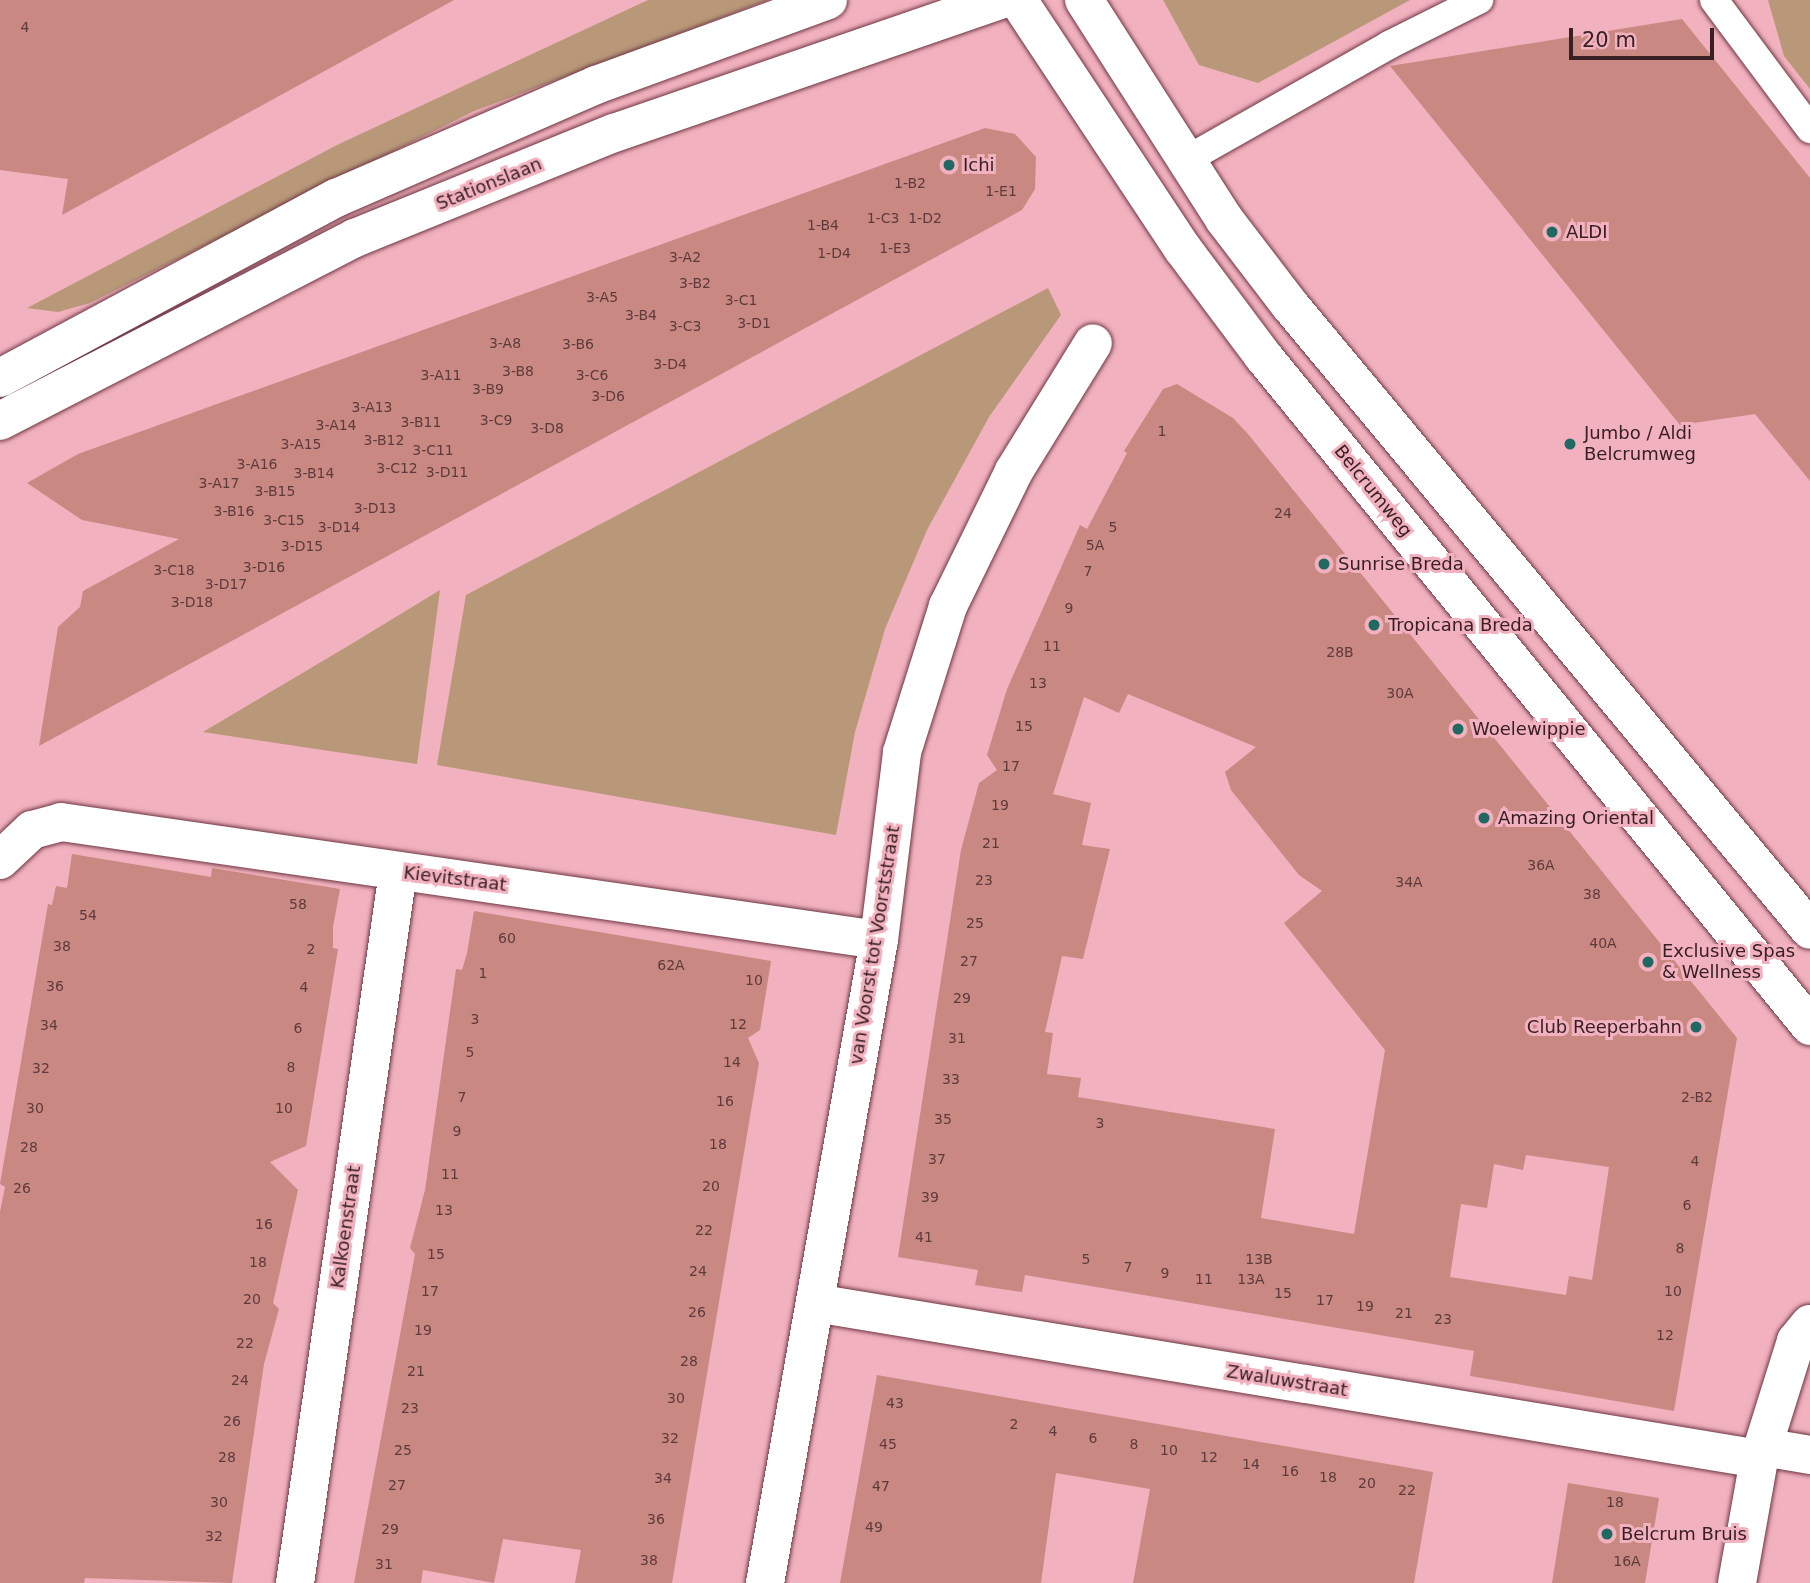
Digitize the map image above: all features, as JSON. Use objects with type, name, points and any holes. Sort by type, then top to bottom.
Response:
[{"type":"main road","points":[[0,378],[336,198],[596,86],[828,0]]},
{"type":"main road","name":"Stationslaan","points":[[0,421],[355,238],[614,133],[1001,0]]},
{"type":"main road","name":"Belcrumweg","points":[[1018,0],[1183,249],[1263,356],[1810,1026]]},
{"type":"main road","points":[[1084,0],[1186,160],[1289,304],[1810,930]]},
{"type":"main road","name":"van Voorst tot Voorststraat","points":[[765,1583],[878,940],[902,752],[948,606],[1014,471],[1093,343]]},
{"type":"main road","name":"Kievitstraat","points":[[0,860],[32,830],[61,822],[398,872],[611,898],[878,940]]},
{"type":"main road","name":"Kalkoenstraat","points":[[295,1583],[398,872]]},
{"type":"main road","name":"Zwaluwstraat","points":[[815,1303],[1761,1453],[1810,1455]]},
{"type":"main road","points":[[1737,1583],[1761,1453],[1796,1340],[1810,1324]]},
{"type":"lane","points":[[1186,160],[1389,45],[1479,0]]},
{"type":"lane","points":[[1714,0],[1810,129]]},
{"type":"shaded area","points":[[648,0],[768,0],[474,111],[90,303],[58,312],[27,308],[337,145]]},
{"type":"shaded area","points":[[1163,0],[1410,0],[1258,83],[1199,65]]},
{"type":"shaded area","points":[[1768,0],[1810,0],[1810,89],[1784,56]]},
{"type":"shaded area","points":[[1048,288],[1061,315],[989,417],[927,530],[885,629],[855,732],[836,835],[437,765],[466,595]]},
{"type":"shaded area","points":[[440,590],[417,764],[203,732],[353,643]]},
{"type":"building","points":[[0,0],[454,0],[62,215],[68,179],[0,170]]},
{"type":"building","points":[[1682,19],[1810,178],[1810,481],[1755,414],[1680,425],[1390,66]]},
{"type":"building","points":[[985,128],[1015,134],[1036,157],[1035,189],[1022,210],[39,746],[58,627],[80,607],[83,591],[179,539],[82,520],[27,483],[78,454]]},
{"type":"building","points":[[1177,384],[1233,418],[1248,434],[1737,1038],[1674,1411],[1470,1376],[1474,1351],[1025,1275],[1022,1292],[975,1285],[978,1270],[898,1257],[961,850],[979,783],[997,770],[987,755],[1007,689],[1080,525],[1087,529],[1127,453],[1124,451],[1163,389]],"holes":[[[1128,694],[1256,747],[1225,772],[1231,790],[1299,875],[1322,891],[1284,923],[1385,1050],[1354,1234],[1261,1218],[1275,1129],[1078,1097],[1081,1078],[1047,1074],[1053,1033],[1045,1032],[1062,956],[1083,959],[1110,849],[1082,845],[1091,803],[1053,794],[1084,697],[1119,713]],[[1526,1155],[1609,1167],[1592,1280],[1569,1276],[1566,1295],[1450,1277],[1461,1204],[1487,1208],[1494,1164],[1523,1170]]]},
{"type":"building","points":[[72,854],[211,877],[212,868],[340,889],[333,927],[333,948],[338,949],[306,1146],[270,1162],[298,1190],[273,1303],[279,1309],[264,1364],[232,1583],[85,1578],[84,1583],[0,1583],[0,1212],[5,1187],[0,1184],[48,904],[52,905],[56,886],[67,888]]},
{"type":"building","points":[[474,911],[771,961],[760,1030],[748,1038],[759,1063],[672,1583],[575,1583],[581,1550],[503,1539],[494,1583],[423,1570],[421,1583],[354,1583],[415,1254],[410,1248],[425,1190],[456,969],[462,970]]},
{"type":"building","points":[[877,1375],[1433,1472],[1414,1583],[1133,1583],[1150,1489],[1056,1473],[1041,1583],[840,1583]]},
{"type":"building","name":"Belcrum Bruis","points":[[1568,1483],[1659,1498],[1645,1583],[1552,1583]]},
{"type":"place","name":"Ichi","points":[[949,165]]},
{"type":"place","name":"ALDI","points":[[1552,232]]},
{"type":"place","name":"Jumbo / Aldi Belcrumweg","points":[[1570,444]]},
{"type":"place","name":"Sunrise Breda","points":[[1324,564]]},
{"type":"place","name":"Tropicana Breda","points":[[1374,625]]},
{"type":"place","name":"Woelewippie","points":[[1458,729]]},
{"type":"place","name":"Amazing Oriental","points":[[1484,818]]},
{"type":"place","name":"Exclusive Spas & Wellness","points":[[1648,962]]},
{"type":"place","name":"Club Reeperbahn","points":[[1696,1027]]},
{"type":"place","name":"Belcrum Bruis","points":[[1607,1534]]}]
